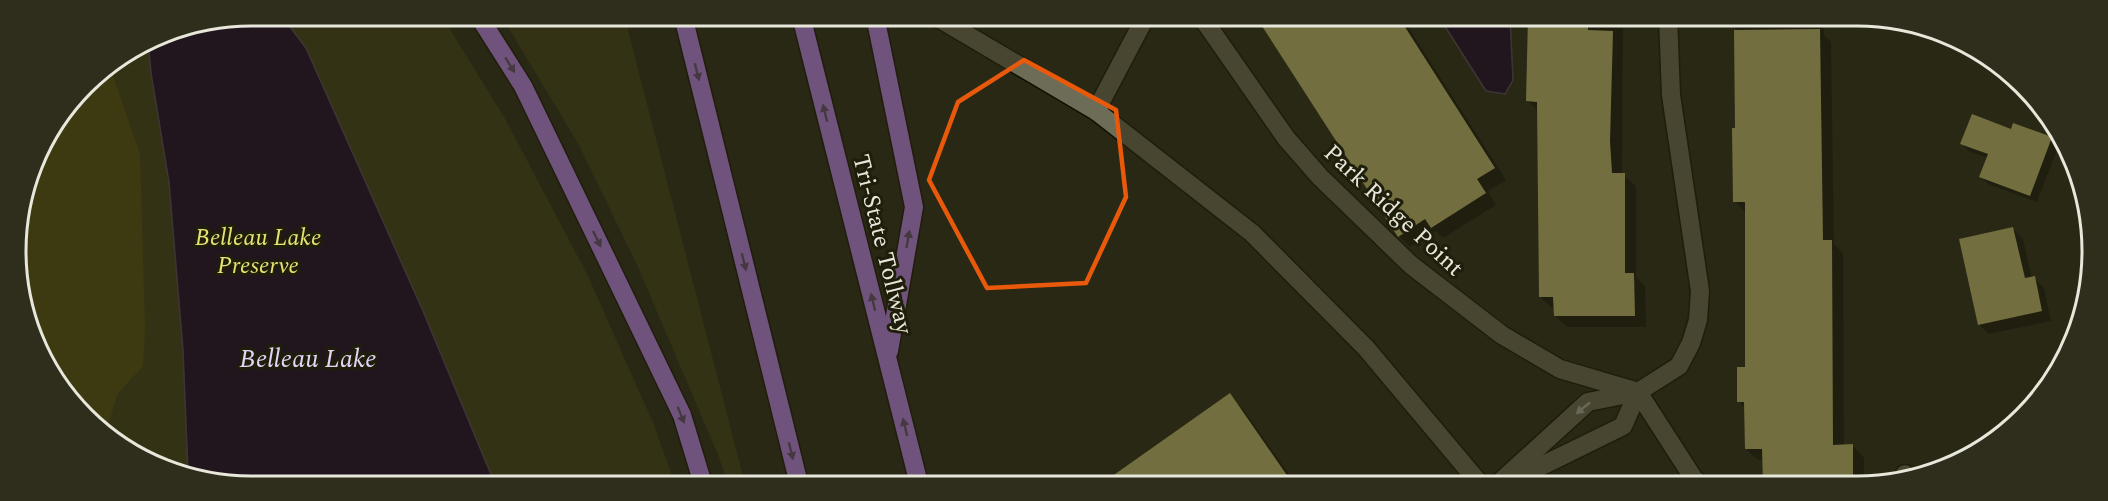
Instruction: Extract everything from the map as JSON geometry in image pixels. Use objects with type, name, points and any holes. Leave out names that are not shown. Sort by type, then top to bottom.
[{"type":"highway","points":[[485,26],[523,86],[682,415],[701,476]]},
{"type":"highway","points":[[685,26],[797,476]]},
{"type":"highway","name":"Tri-State Tollway","points":[[804,26],[917,476]]},
{"type":"highway","points":[[877,26],[914,207],[888,359]]},
{"type":"street","points":[[952,26],[1096,111],[1252,233],[1366,348],[1473,476]]},
{"type":"street","points":[[1096,111],[1141,26]]},
{"type":"street","name":"Park Ridge Point","points":[[1208,26],[1286,138],[1320,177],[1411,265],[1502,335],[1560,369],[1638,392]]},
{"type":"street","points":[[1507,476],[1588,402],[1638,392],[1679,366],[1691,343],[1698,320],[1700,291],[1671,95],[1668,26]]},
{"type":"street","points":[[1522,476],[1623,426],[1638,392]]},
{"type":"street","points":[[1638,392],[1692,476]]},
{"type":"highlighted area","points":[[1024,60],[1116,110],[1126,197],[1086,283],[987,288],[929,180],[958,102]]},
{"type":"green space","name":"Belleau Lake Preserve","points":[[236,26],[448,26],[504,117],[587,274],[654,425],[672,476],[250,476],[221,474],[178,464],[125,438],[102,420],[63,376],[49,350],[37,323],[27,280],[27,221],[37,178],[63,125],[91,91],[125,63],[178,37],[221,27]]},
{"type":"green space","points":[[508,26],[627,26],[743,476],[725,476],[638,267],[579,145]]},
{"type":"shaded area","points":[[112,74],[140,154],[145,328],[143,366],[118,393],[108,425],[91,410],[63,376],[37,323],[27,280],[26,265],[27,221],[33,192],[43,164],[63,125],[91,91]]},
{"type":"water","name":"Belleau Lake","points":[[289,26],[306,48],[423,311],[492,476],[250,476],[221,474],[188,467],[183,350],[169,182],[149,50],[178,37],[221,27]]},
{"type":"water","points":[[1445,26],[1510,26],[1513,80],[1505,94],[1486,91]]},
{"type":"building","points":[[1262,26],[1404,26],[1495,168],[1477,179],[1486,193],[1431,228],[1425,219],[1398,237]]},
{"type":"building","points":[[1528,26],[1588,26],[1588,30],[1613,31],[1610,141],[1612,173],[1625,173],[1625,273],[1634,273],[1635,316],[1554,316],[1553,297],[1539,297],[1537,102],[1526,101]]},
{"type":"building","points":[[1820,29],[1823,240],[1832,240],[1833,445],[1853,444],[1853,476],[1763,476],[1762,449],[1745,449],[1744,402],[1737,402],[1737,367],[1745,367],[1745,202],[1733,202],[1734,30]]},
{"type":"building","points":[[1972,114],[2011,129],[2013,123],[2052,138],[2030,196],[1979,177],[1988,154],[1960,144]]},
{"type":"building","points":[[2013,227],[2025,278],[2035,276],[2042,311],[1978,325],[1959,239]]},
{"type":"building","points":[[1230,393],[1287,476],[1112,476]]}]
